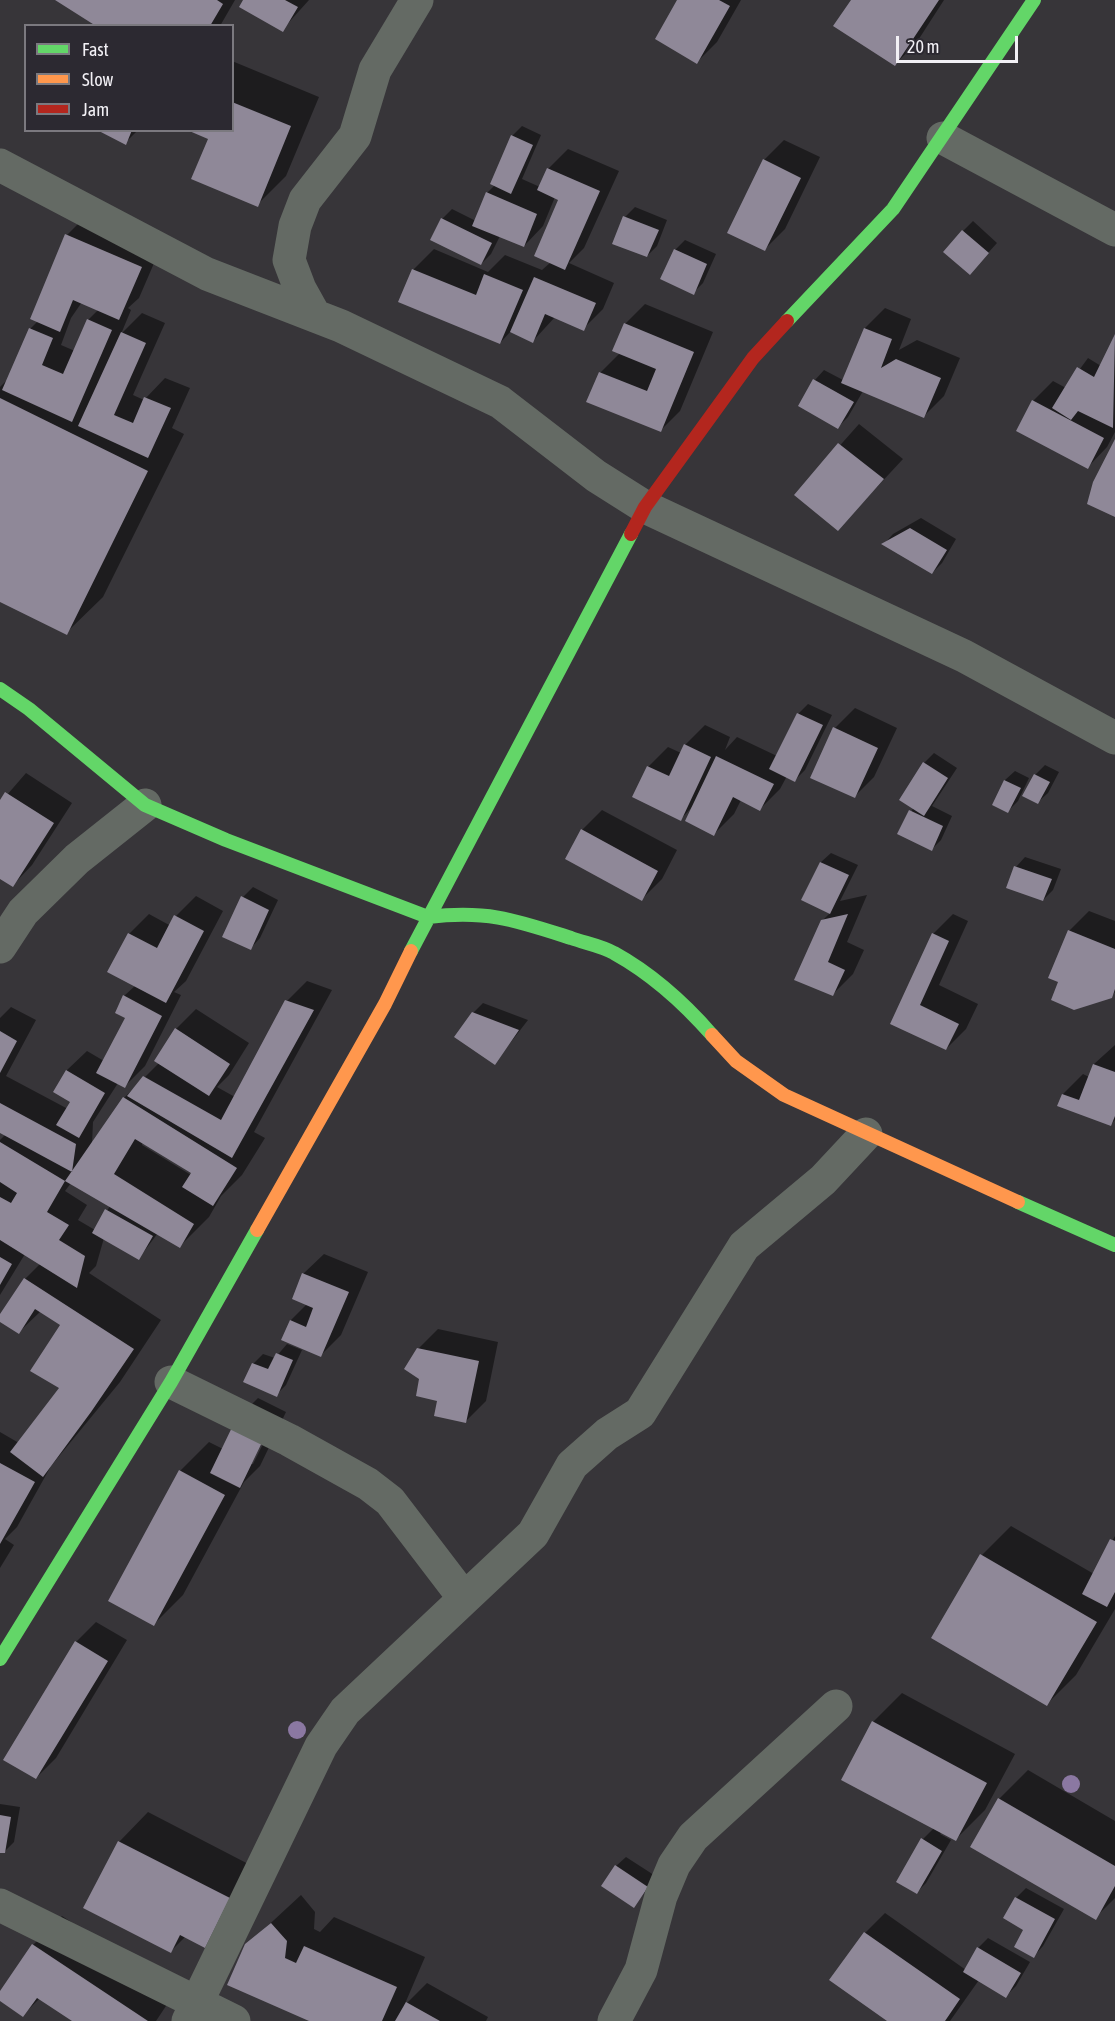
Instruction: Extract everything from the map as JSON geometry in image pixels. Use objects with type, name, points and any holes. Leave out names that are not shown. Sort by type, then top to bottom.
[{"type":"street","points":[[315,316],[289,260],[295,226],[305,200],[355,136],[375,70],[417,0]]},
{"type":"street","points":[[0,1659],[171,1382],[386,1004],[428,917],[645,507],[753,358],[893,209],[1034,0]]},
{"type":"street","points":[[943,138],[1115,230]]},
{"type":"street","points":[[0,165],[207,274],[315,316],[500,402],[597,476],[645,507],[964,656],[1115,738]]},
{"type":"street","points":[[0,689],[145,805],[226,840],[428,917],[463,913],[507,917],[613,952],[634,963],[688,1008],[736,1061],[784,1095],[1115,1245]]},
{"type":"street","points":[[0,948],[23,912],[77,859],[145,805]]},
{"type":"street","points":[[194,2012],[321,1746],[345,1711],[533,1534],[572,1465],[607,1434],[640,1413],[744,1246],[823,1180],[866,1134]]},
{"type":"street","points":[[171,1382],[289,1440],[368,1484],[390,1501],[464,1598]]},
{"type":"street","points":[[614,2021],[641,1970],[661,1896],[674,1865],[693,1837],[836,1706]]},
{"type":"street","points":[[0,1905],[194,2012],[234,2021]]},
{"type":"building","points":[[55,0],[217,0],[223,4],[211,24],[93,24]]},
{"type":"building","points":[[243,0],[285,0],[298,7],[283,32],[239,7]]},
{"type":"building","points":[[677,0],[719,0],[730,6],[697,64],[655,39]]},
{"type":"building","points":[[851,0],[939,0],[895,66],[833,26]]},
{"type":"building","points":[[234,103],[291,126],[258,207],[191,179],[208,139],[192,132],[234,132]]},
{"type":"building","points":[[101,132],[131,132],[126,145]]},
{"type":"building","points":[[511,135],[533,145],[511,194],[490,184]]},
{"type":"building","points":[[763,159],[801,178],[765,251],[727,233]]},
{"type":"building","points":[[547,168],[600,191],[565,270],[534,256],[558,200],[537,190]]},
{"type":"building","points":[[486,192],[537,214],[524,247],[472,226]]},
{"type":"building","points":[[623,216],[659,230],[647,257],[612,244]]},
{"type":"building","points":[[441,218],[492,243],[481,265],[430,240]]},
{"type":"building","points":[[962,230],[989,253],[970,275],[943,252]]},
{"type":"building","points":[[65,234],[142,267],[119,320],[73,300],[60,332],[30,319]]},
{"type":"building","points":[[674,249],[707,264],[694,295],[660,279]]},
{"type":"building","points":[[412,269],[476,295],[484,274],[523,290],[500,344],[398,302]]},
{"type":"building","points":[[534,277],[596,303],[584,331],[545,314],[533,343],[510,332]]},
{"type":"building","points":[[87,319],[112,330],[72,422],[2,390],[29,328],[53,338],[42,365],[63,374]]},
{"type":"building","points":[[624,323],[694,352],[661,432],[586,402],[599,372],[647,391],[656,369],[612,351]]},
{"type":"building","points":[[864,328],[892,339],[881,368],[896,359],[941,378],[924,418],[841,383]]},
{"type":"building","points":[[121,332],[146,343],[114,415],[133,423],[144,397],[171,408],[148,458],[78,426]]},
{"type":"building","points":[[1115,334],[1113,428],[1078,411],[1071,420],[1052,408],[1077,367],[1094,377]]},
{"type":"building","points":[[813,379],[854,402],[838,429],[798,406]]},
{"type":"building","points":[[0,398],[148,471],[67,635],[0,602]]},
{"type":"building","points":[[1032,400],[1104,438],[1088,469],[1016,431]]},
{"type":"building","points":[[1115,439],[1115,517],[1087,504],[1093,482]]},
{"type":"building","points":[[838,443],[884,479],[838,531],[794,495]]},
{"type":"building","points":[[910,528],[947,550],[932,574],[881,544]]},
{"type":"building","points":[[797,713],[823,725],[795,782],[769,769]]},
{"type":"building","points":[[833,727],[878,748],[855,798],[810,778]]},
{"type":"building","points":[[684,744],[711,757],[681,821],[632,797],[647,766],[669,776]]},
{"type":"building","points":[[716,756],[774,784],[760,811],[733,797],[714,836],[685,821]]},
{"type":"building","points":[[923,762],[948,778],[924,816],[899,800]]},
{"type":"building","points":[[1034,774],[1050,782],[1038,804],[1022,796]]},
{"type":"building","points":[[1004,780],[1021,788],[1008,813],[992,805]]},
{"type":"building","points":[[5,792],[54,823],[13,887],[0,879],[0,800]]},
{"type":"building","points":[[909,810],[943,826],[932,851],[897,834]]},
{"type":"building","points":[[581,829],[658,871],[642,901],[565,859]]},
{"type":"building","points":[[820,862],[849,875],[830,914],[801,900]]},
{"type":"building","points":[[1014,866],[1052,879],[1043,901],[1006,888]]},
{"type":"building","points":[[241,896],[269,910],[251,950],[222,937]]},
{"type":"building","points":[[848,914],[828,962],[845,970],[833,996],[794,980],[821,920]]},
{"type":"building","points":[[174,915],[204,931],[166,1003],[107,972],[128,933],[157,948]]},
{"type":"building","points":[[1068,930],[1115,949],[1115,989],[1112,998],[1074,1010],[1051,1000],[1058,982],[1048,978]]},
{"type":"building","points":[[932,933],[949,941],[920,1005],[959,1024],[946,1050],[890,1024]]},
{"type":"building","points":[[123,995],[162,1016],[125,1088],[96,1073],[125,1018],[115,1013]]},
{"type":"building","points":[[285,1000],[314,1010],[232,1158],[127,1096],[143,1076],[221,1120]]},
{"type":"building","points":[[472,1012],[519,1030],[495,1065],[454,1037]]},
{"type":"building","points":[[175,1028],[230,1064],[209,1096],[154,1061]]},
{"type":"building","points":[[0,1031],[17,1041],[0,1073]]},
{"type":"building","points":[[1093,1064],[1115,1072],[1115,1116],[1111,1126],[1057,1106],[1062,1094],[1079,1100]]},
{"type":"building","points":[[66,1070],[105,1093],[79,1138],[56,1125],[70,1102],[53,1092]]},
{"type":"building","points":[[123,1097],[237,1168],[213,1206],[182,1187],[191,1173],[135,1139],[114,1174],[194,1224],[180,1248],[65,1181]]},
{"type":"building","points":[[0,1103],[76,1144],[72,1172],[0,1133]]},
{"type":"building","points":[[0,1142],[65,1181],[47,1212],[69,1225],[59,1240],[85,1256],[77,1288],[0,1240],[0,1197],[11,1203],[17,1193],[0,1182]]},
{"type":"building","points":[[105,1209],[153,1236],[139,1260],[92,1233]]},
{"type":"building","points":[[0,1257],[12,1264],[0,1285]]},
{"type":"building","points":[[302,1273],[349,1292],[321,1357],[281,1340],[290,1320],[306,1327],[313,1308],[292,1299]]},
{"type":"building","points":[[24,1278],[134,1349],[43,1477],[10,1452],[59,1388],[30,1371],[60,1325],[35,1309],[19,1334],[0,1322],[0,1314]]},
{"type":"building","points":[[417,1348],[479,1361],[466,1423],[434,1416],[437,1401],[416,1396],[419,1379],[404,1369]]},
{"type":"building","points":[[276,1353],[293,1360],[277,1397],[243,1382],[252,1363],[268,1369]]},
{"type":"building","points":[[237,1417],[267,1432],[240,1488],[210,1473]]},
{"type":"building","points":[[0,1463],[35,1482],[0,1544]]},
{"type":"building","points":[[179,1470],[225,1495],[154,1626],[108,1601]]},
{"type":"building","points":[[1110,1539],[1115,1541],[1115,1592],[1107,1607],[1082,1594]]},
{"type":"building","points":[[980,1554],[1097,1622],[1047,1706],[931,1638]]},
{"type":"building","points":[[75,1641],[108,1661],[36,1779],[3,1760]]},
{"type":"building","points":[[872,1721],[987,1783],[956,1841],[841,1780]]},
{"type":"building","points":[[998,1798],[1115,1866],[1115,1886],[1096,1920],[970,1847]]},
{"type":"building","points":[[0,1815],[11,1817],[5,1853],[0,1853]]},
{"type":"building","points":[[921,1838],[942,1851],[917,1894],[896,1882]]},
{"type":"building","points":[[118,1841],[230,1898],[205,1948],[180,1935],[171,1953],[83,1908]]},
{"type":"building","points":[[615,1865],[648,1887],[634,1908],[601,1886]]},
{"type":"building","points":[[1015,1897],[1055,1919],[1034,1958],[1014,1947],[1023,1930],[1003,1918]]},
{"type":"building","points":[[271,1923],[287,1941],[285,1958],[296,1963],[304,1946],[397,1987],[382,2021],[309,2021],[227,1985],[245,1944]]},
{"type":"building","points":[[864,1932],[960,1999],[945,2021],[887,2021],[829,1980]]},
{"type":"building","points":[[32,1944],[148,2021],[72,2021],[37,1998],[23,2017],[0,2001],[0,1991]]},
{"type":"building","points":[[977,1947],[1021,1973],[1006,1998],[963,1972]]},
{"type":"building","points":[[406,2002],[440,2021],[395,2021]]},
{"type":"traffic: fast","points":[[787,321],[893,209],[1034,0]]},
{"type":"traffic: fast","points":[[411,951],[631,534]]},
{"type":"traffic: fast","points":[[0,689],[29,709],[145,805],[226,840],[428,917],[468,915],[501,918],[604,948],[628,961],[654,980],[679,1001],[712,1035]]},
{"type":"traffic: fast","points":[[1018,1202],[1115,1245]]},
{"type":"traffic: fast","points":[[0,1659],[171,1382],[257,1230]]},
{"type":"traffic: slow","points":[[257,1230],[385,1004],[411,951]]},
{"type":"traffic: slow","points":[[712,1035],[736,1061],[784,1095],[1018,1202]]},
{"type":"traffic: jam","points":[[631,534],[645,507],[753,358],[787,321]]}]
